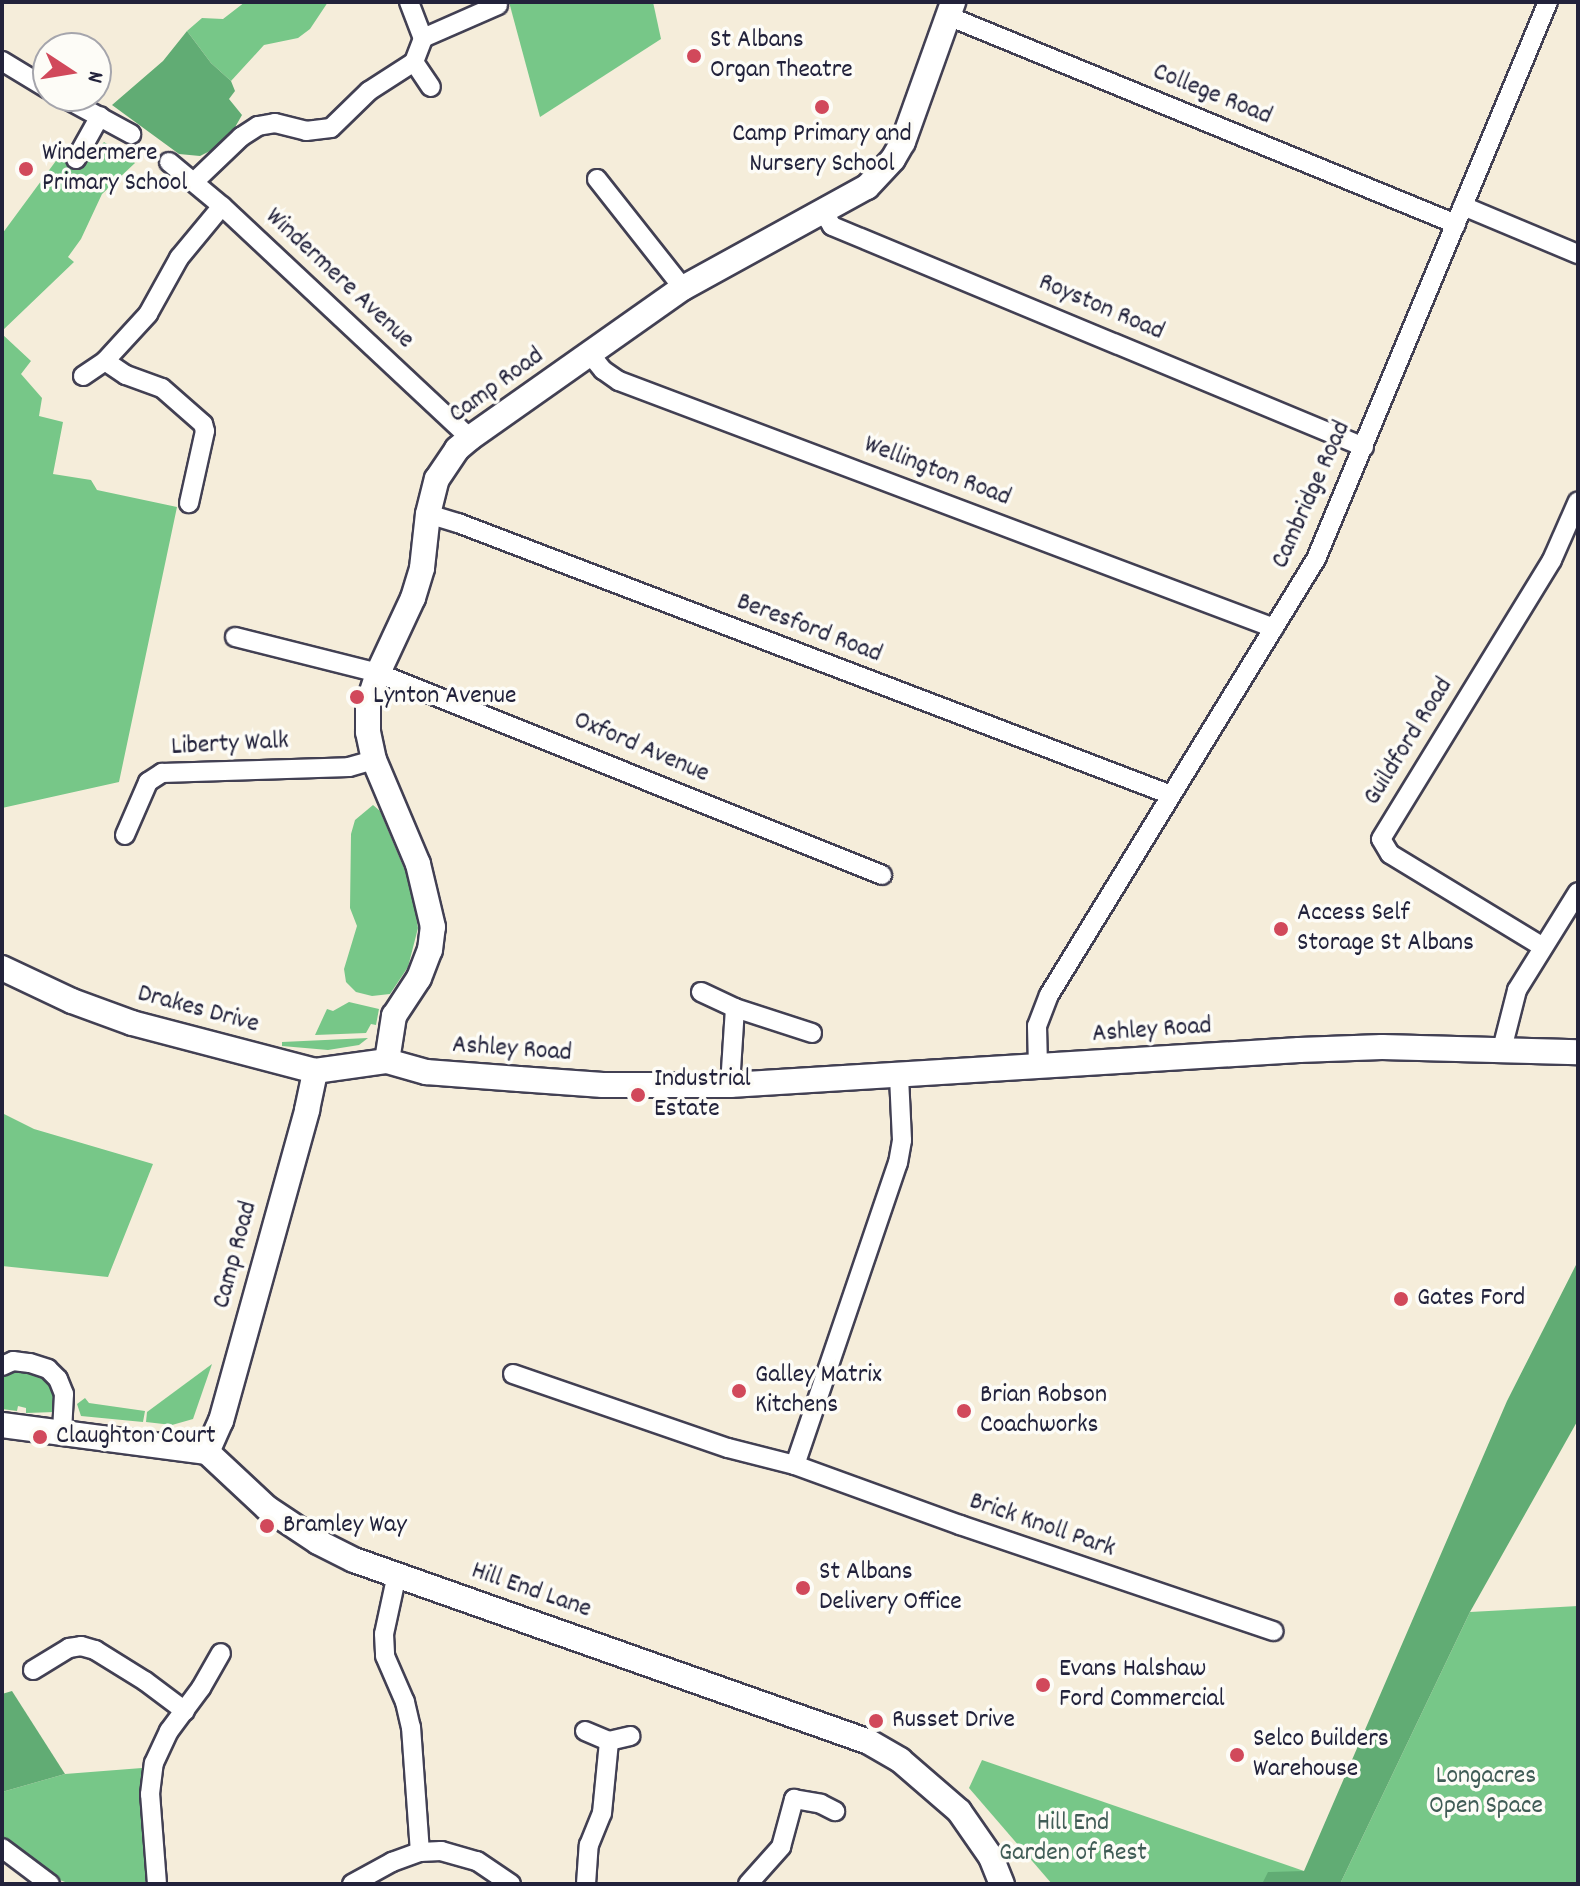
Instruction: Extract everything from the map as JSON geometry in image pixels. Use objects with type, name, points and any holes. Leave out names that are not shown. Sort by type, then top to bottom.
[{"type":"street","points":[[195,181],[252,129],[275,123],[306,131],[331,128],[369,91],[414,62],[423,38],[409,2]]},
{"type":"street","name":"Cambridge Road","points":[[1038,1067],[1035,1045],[1041,1010],[1316,559],[1548,2]]},
{"type":"street","points":[[423,38],[498,5]]},
{"type":"street","name":"Camp Road","points":[[387,1061],[394,1016],[419,978],[430,950],[433,927],[418,864],[374,760],[368,732],[368,704],[378,673],[413,598],[422,568],[428,514],[437,479],[457,449],[470,438],[683,288],[867,187],[893,159],[907,134],[951,9]]},
{"type":"street","name":"College Road","points":[[951,9],[1456,224]]},
{"type":"street","points":[[2,61],[32,79]]},
{"type":"street","points":[[414,62],[431,87]]},
{"type":"street","points":[[92,112],[131,134]]},
{"type":"street","points":[[76,159],[100,116]]},
{"type":"street","name":"Windermere Avenue","points":[[169,162],[195,181],[470,438]]},
{"type":"street","points":[[597,179],[683,288]]},
{"type":"street","points":[[83,376],[105,361],[148,314],[179,258],[222,206]]},
{"type":"street","points":[[1463,206],[1578,254]]},
{"type":"street","name":"Royston Road","points":[[824,213],[832,226],[1364,447]]},
{"type":"street","name":"Wellington Road","points":[[590,354],[603,370],[619,381],[1274,628]]},
{"type":"street","points":[[105,361],[126,375],[162,388],[203,424],[205,431],[189,503]]},
{"type":"street","name":"Guildford Road","points":[[1543,947],[1390,854],[1381,839],[1552,560],[1578,501]]},
{"type":"street","name":"Beresford Road","points":[[428,514],[488,534],[1171,795]]},
{"type":"street","points":[[235,637],[378,673]]},
{"type":"street","name":"Oxford Avenue","points":[[378,673],[564,744],[882,875]]},
{"type":"street","name":"Liberty Walk","points":[[125,835],[148,782],[162,773],[349,767],[374,760]]},
{"type":"street","points":[[1502,1049],[1517,990],[1578,892]]},
{"type":"street","name":"Drakes Drive","points":[[2,968],[72,1001],[132,1023],[315,1071],[387,1061]]},
{"type":"street","points":[[701,992],[735,1008],[812,1033]]},
{"type":"street","points":[[730,1085],[735,1008]]},
{"type":"street","name":"Ashley Road","points":[[387,1061],[426,1072],[549,1081],[730,1085],[1299,1050],[1502,1049],[1578,1052]]},
{"type":"street","name":"Camp Road","points":[[207,1452],[221,1421],[315,1071]]},
{"type":"street","points":[[795,1465],[898,1163],[902,1140],[899,1076]]},
{"type":"street","points":[[2,1366],[13,1361],[30,1363],[48,1369],[58,1379],[64,1394],[62,1433]]},
{"type":"street","name":"Brick Knoll Park","points":[[513,1374],[728,1448],[795,1465],[960,1525],[1274,1631]]},
{"type":"street","points":[[2,1425],[207,1452]]},
{"type":"street","name":"Hill End Lane","points":[[207,1452],[267,1508],[318,1542],[354,1560],[869,1742],[900,1760],[959,1811],[991,1857],[1002,1884]]},
{"type":"street","points":[[397,1574],[384,1634],[385,1656],[405,1702],[411,1727],[420,1852]]},
{"type":"street","points":[[33,1670],[69,1648],[81,1646],[95,1650],[145,1681],[185,1711]]},
{"type":"street","points":[[157,1884],[150,1794],[154,1763],[169,1731],[221,1653]]},
{"type":"street","points":[[585,1731],[609,1741],[630,1736]]},
{"type":"street","points":[[586,1884],[589,1845],[602,1813],[609,1741]]},
{"type":"street","points":[[748,1884],[781,1847],[788,1793],[835,1811]]},
{"type":"street","points":[[2,1848],[50,1884]]},
{"type":"street","points":[[352,1884],[392,1862],[420,1852],[460,1855],[477,1861],[511,1884]]},
{"type":"green space","points":[[245,2],[328,2],[310,29],[298,38],[264,45],[231,81],[211,63],[187,31],[202,18],[223,19]]},
{"type":"green space","points":[[509,2],[653,2],[661,39],[540,117]]},
{"type":"green space","points":[[187,31],[211,63],[231,81],[235,91],[229,99],[242,115],[226,143],[200,156],[179,154],[112,105],[163,61]]},
{"type":"green space","points":[[104,142],[135,163],[102,194],[81,239],[68,257],[74,262],[2,331],[2,234],[61,154],[82,167]]},
{"type":"green space","points":[[2,334],[31,361],[21,374],[42,398],[39,416],[63,422],[53,474],[91,480],[97,490],[177,507],[119,782],[2,808]]},
{"type":"green space","points":[[373,805],[380,811],[411,885],[418,928],[408,967],[390,994],[372,996],[356,992],[346,982],[344,969],[357,926],[350,908],[351,834],[355,820]]},
{"type":"green space","points":[[349,1002],[379,1009],[376,1025],[371,1024],[366,1033],[315,1035],[327,1009],[333,1011]]},
{"type":"green space","points":[[368,1038],[359,1045],[328,1050],[282,1046],[282,1042]]},
{"type":"green space","points":[[2,1113],[34,1129],[153,1164],[108,1277],[2,1266]]},
{"type":"green space","points":[[1578,1261],[1578,1420],[1470,1612],[1340,1884],[1262,1884],[1268,1872],[1304,1871],[1507,1401]]},
{"type":"green space","points":[[212,1364],[193,1419],[172,1425],[146,1422],[147,1412]]},
{"type":"green space","points":[[12,1369],[27,1370],[47,1379],[58,1397],[55,1412],[26,1413],[26,1408],[18,1406],[17,1411],[2,1409],[2,1374]]},
{"type":"green space","points":[[85,1398],[89,1403],[145,1411],[143,1422],[81,1416],[77,1404]]},
{"type":"green space","name":"Longacres Open Space","points":[[1578,1606],[1578,1884],[1340,1884],[1470,1612]]},
{"type":"green space","points":[[12,1691],[65,1774],[2,1792],[2,1694]]},
{"type":"green space","name":"Hill End Garden of Rest","points":[[982,1760],[1304,1871],[1318,1884],[1052,1884],[969,1788]]},
{"type":"green space","points":[[142,1768],[148,1877],[144,1884],[70,1884],[55,1878],[2,1839],[2,1792],[65,1774]]},
{"type":"place","name":"St Albans Organ Theatre","points":[[694,56]]},
{"type":"place","name":"Camp Primary and Nursery School","points":[[822,107]]},
{"type":"place","name":"Windermere Primary School","points":[[26,169]]},
{"type":"place","name":"Lynton Avenue","points":[[357,697]]},
{"type":"place","name":"Access Self Storage St Albans","points":[[1281,929]]},
{"type":"place","name":"Industrial Estate","points":[[638,1095]]},
{"type":"place","name":"Gates Ford","points":[[1401,1299]]},
{"type":"place","name":"Galley Matrix Kitchens","points":[[739,1391]]},
{"type":"place","name":"Brian Robson Coachworks","points":[[964,1411]]},
{"type":"place","name":"Claughton Court","points":[[40,1437]]},
{"type":"place","name":"Bramley Way","points":[[267,1526]]},
{"type":"place","name":"St Albans Delivery Office","points":[[803,1588]]},
{"type":"place","name":"Evans Halshaw Ford Commercial","points":[[1043,1685]]},
{"type":"place","name":"Russet Drive","points":[[876,1721]]},
{"type":"place","name":"Selco Builders Warehouse","points":[[1237,1755]]}]
